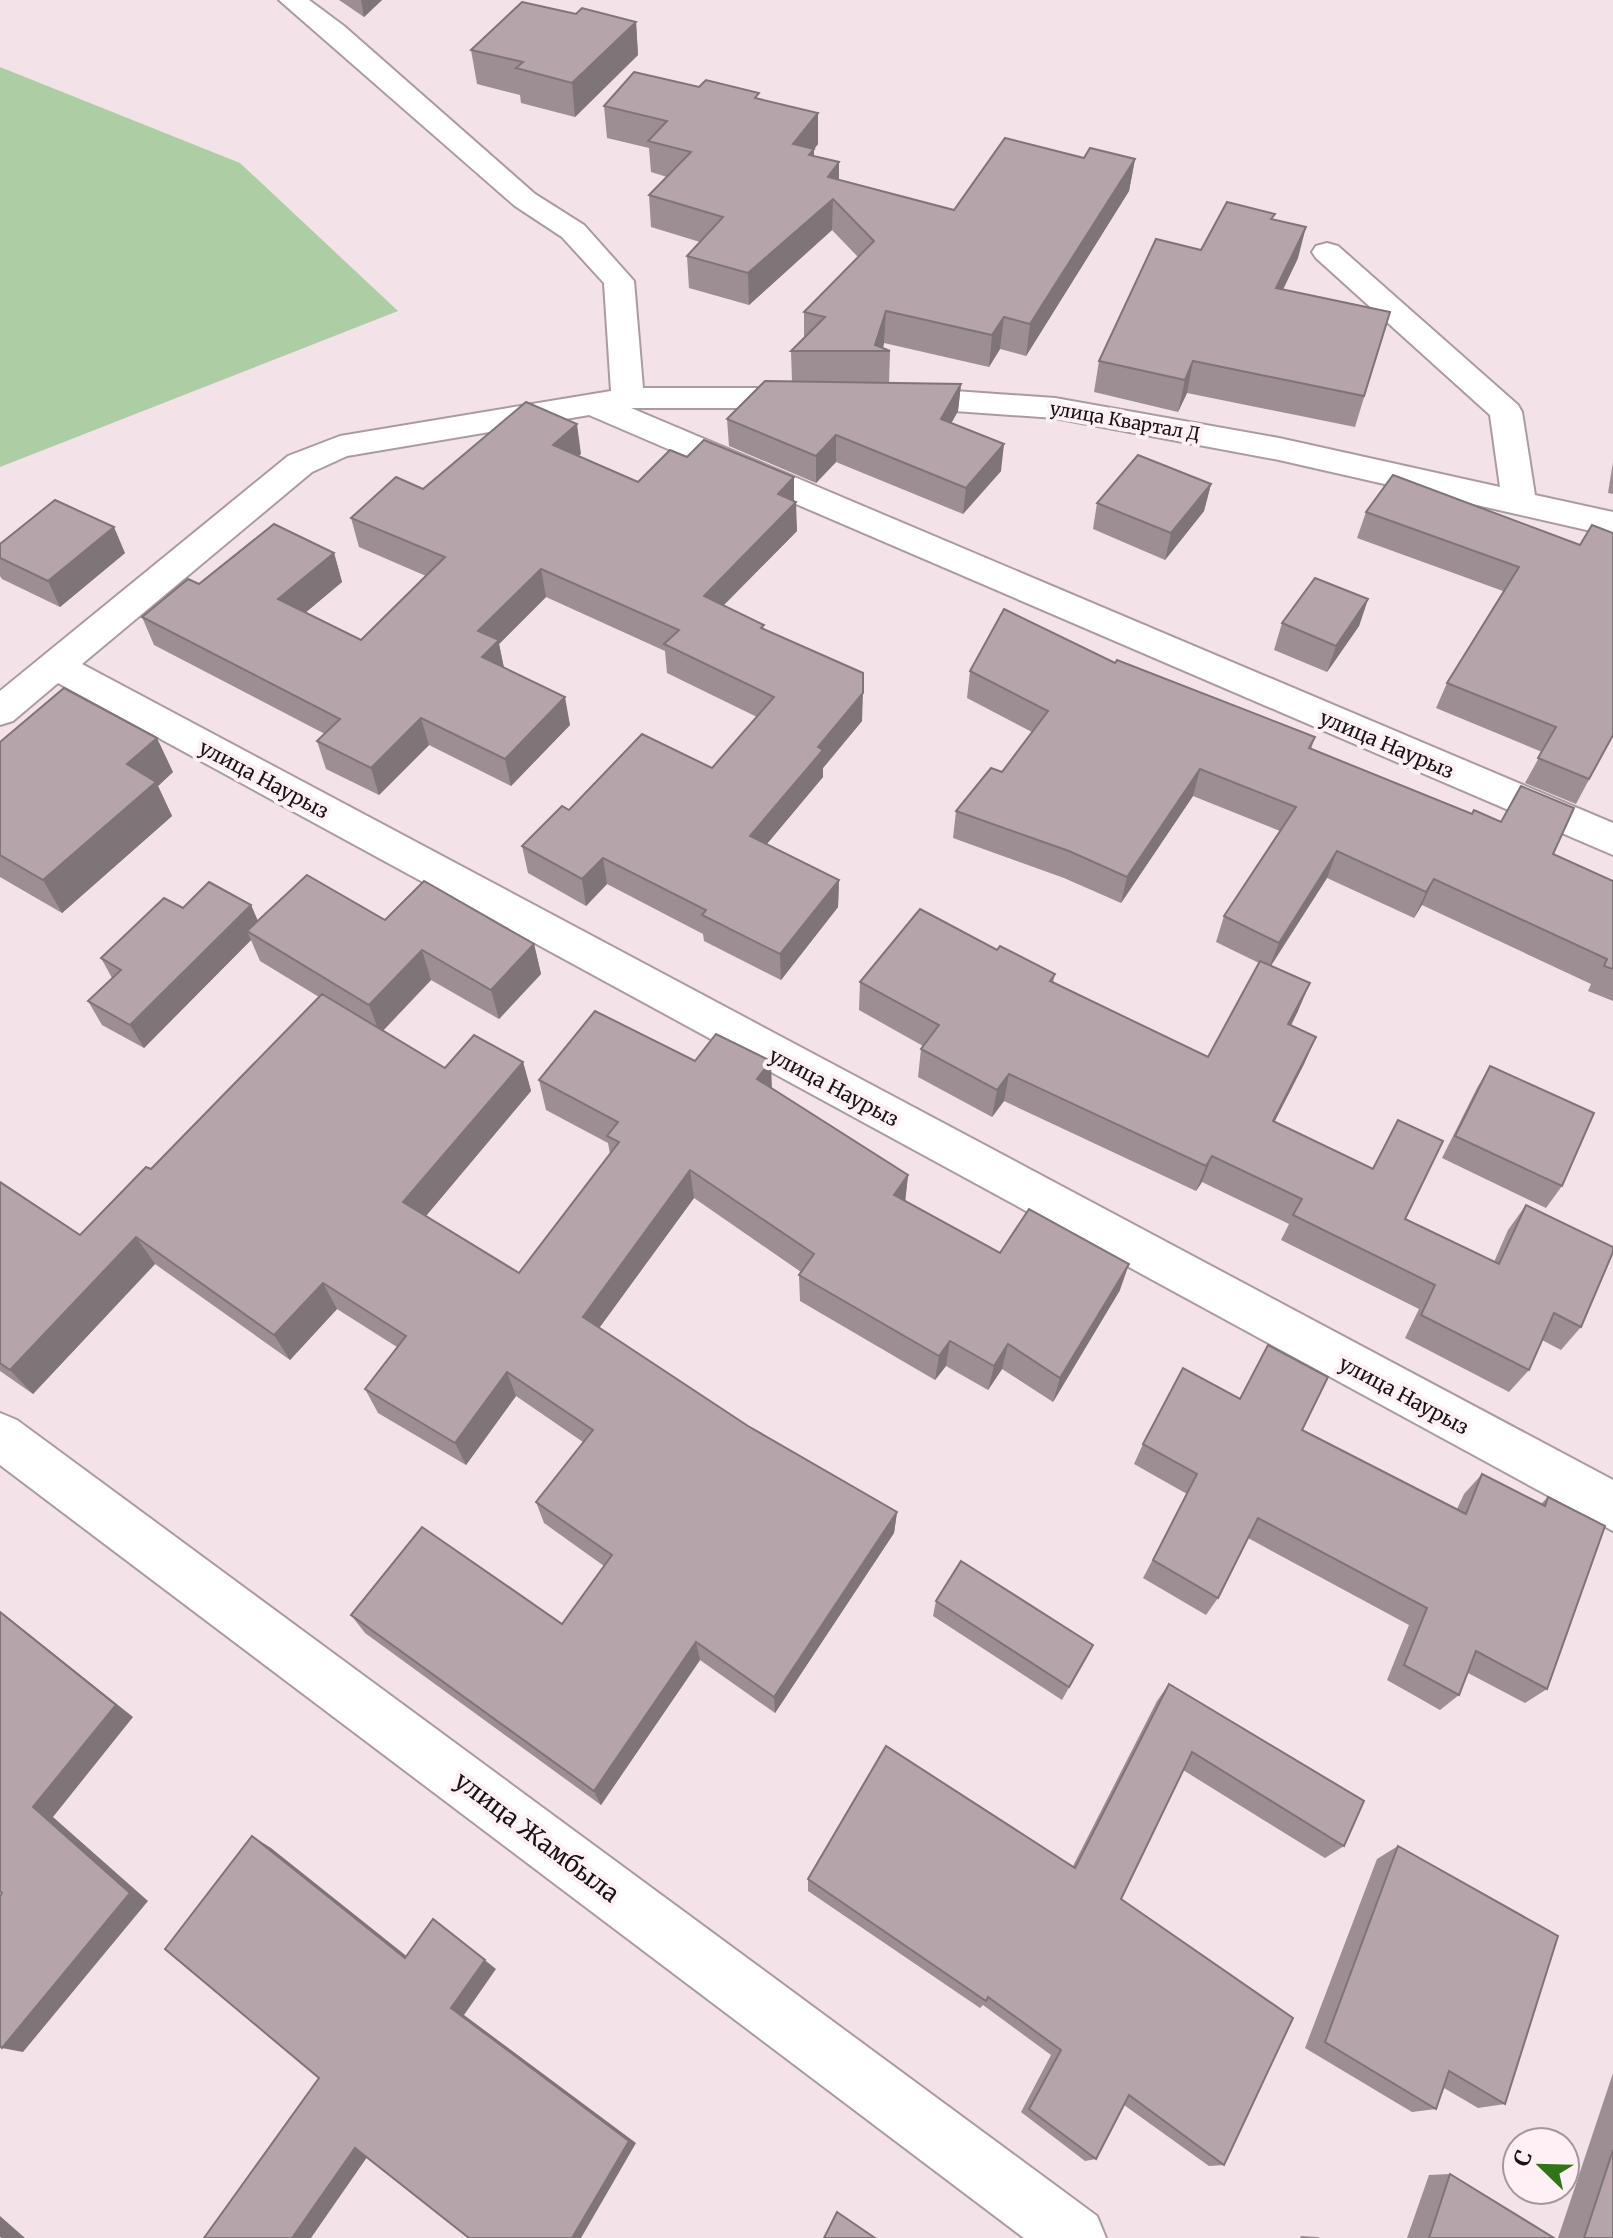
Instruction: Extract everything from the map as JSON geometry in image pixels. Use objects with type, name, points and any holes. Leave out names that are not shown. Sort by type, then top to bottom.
[{"type":"street","points":[[292,0],[335,32],[525,200],[573,231],[619,281],[628,398]]},
{"type":"street","points":[[1327,252],[1506,412],[1519,503]]},
{"type":"street","name":"улица Квартал Д","points":[[0,711],[300,464],[340,447],[588,402],[628,398],[850,398],[1055,408],[1279,449],[1613,524]]},
{"type":"street","name":"улица Наурыз","points":[[588,402],[1613,840]]},
{"type":"street","name":"улица Наурыз","points":[[56,666],[1613,1507]]},
{"type":"street","name":"улица Жамбыла","points":[[0,1436],[1075,2238]]},
{"type":"green space","points":[[0,67],[240,163],[398,311],[0,467]]},
{"type":"building","points":[[522,2],[576,14],[582,8],[636,22],[572,83],[516,68],[523,62],[471,50]]},
{"type":"building","points":[[634,72],[699,87],[706,80],[759,93],[755,98],[818,113],[793,144],[814,149],[809,155],[839,162],[828,177],[954,210],[1005,138],[1084,158],[1090,148],[1135,159],[1030,324],[1004,317],[992,335],[886,311],[875,345],[890,351],[791,351],[825,317],[804,312],[874,241],[833,199],[748,273],[687,256],[723,217],[649,195],[691,152],[648,141],[667,121],[604,106]]},
{"type":"building","points":[[1227,202],[1275,214],[1271,219],[1306,227],[1276,288],[1390,312],[1364,396],[1193,361],[1185,380],[1099,361],[1156,239],[1201,250]]},
{"type":"building","points":[[765,381],[961,384],[941,419],[1004,444],[966,488],[836,435],[816,456],[727,419]]},
{"type":"building","points":[[526,402],[577,424],[553,445],[638,482],[670,450],[687,457],[704,440],[794,477],[778,494],[796,502],[704,596],[764,625],[761,628],[863,673],[863,693],[818,747],[823,750],[750,836],[839,880],[780,954],[702,915],[706,910],[603,858],[582,879],[522,846],[562,806],[569,810],[642,734],[712,768],[774,697],[664,644],[679,630],[541,569],[478,631],[499,640],[482,657],[565,697],[505,759],[421,718],[371,768],[317,741],[340,719],[142,617],[188,579],[199,584],[274,524],[334,553],[278,599],[361,640],[445,557],[351,518],[396,477],[423,489]]},
{"type":"building","points":[[1138,455],[1211,484],[1171,533],[1097,503]]},
{"type":"building","points":[[1393,475],[1580,545],[1592,525],[1613,533],[1613,735],[1589,779],[1538,758],[1556,727],[1447,683],[1519,567],[1366,512]]},
{"type":"building","points":[[55,500],[114,527],[48,581],[0,558],[0,544]]},
{"type":"building","points":[[1315,578],[1368,599],[1336,646],[1282,623]]},
{"type":"building","points":[[1004,609],[1115,663],[1117,660],[1315,737],[1309,748],[1472,814],[1474,810],[1501,822],[1521,786],[1574,808],[1553,854],[1613,881],[1613,969],[1604,966],[1607,959],[1434,879],[1426,892],[1337,851],[1279,943],[1224,916],[1296,807],[1200,769],[1127,877],[1069,851],[956,811],[991,768],[1002,772],[1048,711],[970,671]]},
{"type":"building","points":[[64,688],[157,738],[127,764],[156,782],[43,880],[0,855],[0,742]]},
{"type":"building","points":[[307,875],[385,920],[424,881],[534,944],[491,990],[422,950],[369,1005],[247,931]]},
{"type":"building","points":[[209,882],[251,905],[130,1025],[88,1001],[121,970],[101,958],[164,898],[183,908]]},
{"type":"building","points":[[920,909],[997,950],[1000,946],[1055,974],[1050,981],[1208,1057],[1260,961],[1310,983],[1288,1024],[1316,1037],[1273,1121],[1373,1169],[1398,1120],[1443,1141],[1405,1219],[1499,1264],[1526,1205],[1613,1247],[1581,1327],[1554,1313],[1529,1370],[1421,1315],[1435,1285],[1293,1215],[1302,1199],[1212,1156],[1206,1166],[1009,1074],[997,1090],[921,1049],[939,1025],[860,982]]},
{"type":"building","points":[[322,994],[445,1068],[474,1035],[523,1062],[403,1202],[519,1273],[619,1142],[607,1136],[618,1122],[539,1080],[595,1011],[695,1061],[716,1034],[771,1061],[757,1079],[908,1175],[894,1195],[1000,1253],[1029,1209],[1129,1264],[1060,1378],[1008,1344],[994,1366],[950,1341],[939,1356],[799,1275],[814,1254],[690,1170],[583,1317],[748,1426],[897,1512],[774,1697],[696,1642],[594,1791],[351,1615],[422,1527],[562,1624],[612,1555],[536,1502],[593,1430],[507,1372],[455,1443],[365,1389],[406,1336],[323,1283],[274,1335],[136,1237],[10,1370],[0,1363],[0,1182],[80,1235],[146,1167],[151,1169]]},
{"type":"building","points":[[1490,1066],[1594,1113],[1562,1186],[1455,1136]]},
{"type":"building","points":[[1268,1345],[1328,1377],[1302,1430],[1466,1514],[1482,1474],[1545,1506],[1548,1497],[1605,1526],[1547,1689],[1476,1651],[1459,1695],[1404,1665],[1427,1608],[1258,1518],[1218,1598],[1153,1560],[1197,1474],[1143,1444],[1183,1368],[1240,1399]]},
{"type":"building","points":[[961,1561],[1093,1645],[1069,1687],[936,1601]]},
{"type":"building","points":[[0,1612],[116,1705],[33,1807],[130,1893],[2,2048],[0,2046]]},
{"type":"building","points":[[1169,1684],[1364,1801],[1344,1846],[1192,1752],[1121,1899],[1293,2018],[1224,2165],[1129,2095],[1096,2159],[1029,2109],[1061,2050],[988,1997],[986,2001],[808,1879],[886,1746],[1075,1868]]},
{"type":"building","points":[[252,1836],[405,1958],[433,1919],[485,1960],[451,2008],[629,2141],[572,2238],[469,2238],[355,2148],[292,2238],[204,2238],[319,2078],[165,1949]]},
{"type":"building","points":[[1398,1846],[1558,1936],[1505,2104],[1449,2071],[1436,2109],[1325,2042]]},
{"type":"building","points":[[1613,2150],[1613,2238],[1584,2238]]},
{"type":"building","points":[[1450,2174],[1554,2238],[1429,2238]]},
{"type":"building","points":[[837,2212],[875,2238],[824,2238]]}]
